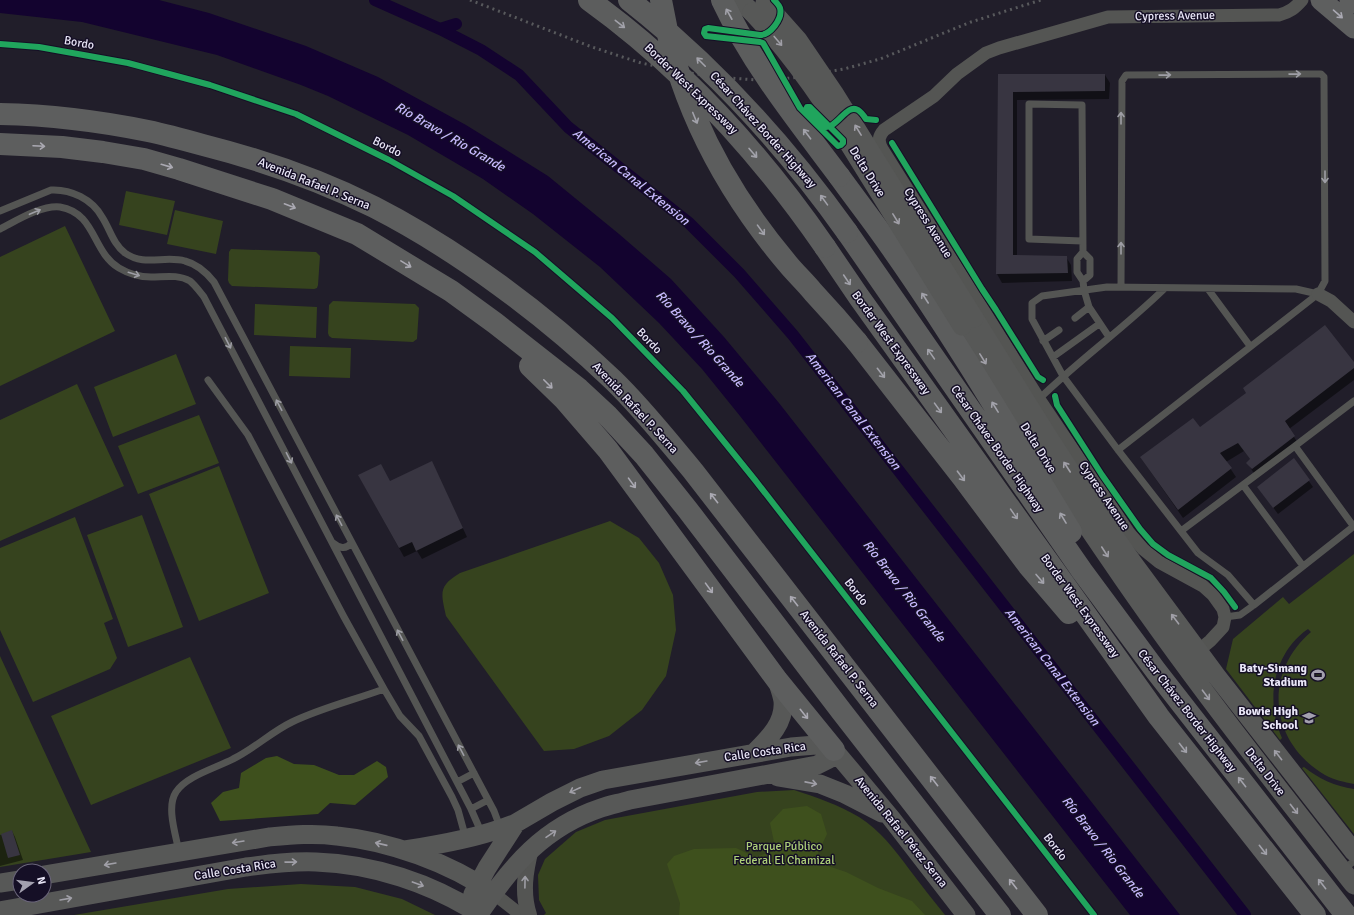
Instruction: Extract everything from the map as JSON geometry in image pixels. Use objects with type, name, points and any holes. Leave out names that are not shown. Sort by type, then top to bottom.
[{"type":"highway","name":"Border West Expressway","points":[[589,0],[641,40],[694,89],[759,159],[798,208],[859,297],[1159,717]]},
{"type":"highway","name":"César Chávez Border Highway","points":[[629,0],[661,25],[695,56],[744,106],[821,195],[1082,571],[1156,671],[1346,915]]},
{"type":"highway","points":[[661,0],[671,47],[684,89],[698,123],[735,193],[778,251],[857,342],[1028,566],[1159,717],[1315,915]]},
{"type":"highway","points":[[722,0],[752,55],[791,112],[840,176],[893,250],[961,353],[1156,671]]},
{"type":"highway","name":"Avenida Rafael P. Serna","points":[[0,114],[66,118],[114,124],[151,132],[266,163],[323,184],[374,207],[423,235],[470,265],[520,301],[575,345],[603,371],[656,427],[693,471],[1037,915]]},
{"type":"highway","name":"Avenida Rafael P. Serna","points":[[0,144],[62,147],[144,159],[272,199],[357,234],[451,291],[495,323],[579,389],[607,415],[644,454],[1000,915]]},
{"type":"highway","points":[[495,323],[523,359],[564,399],[608,450],[777,680],[834,750]]},
{"type":"main road","points":[[1322,0],[1354,28]]},
{"type":"main road","points":[[1350,0],[1354,3]]},
{"type":"main road","name":"Delta Drive","points":[[754,4],[798,40],[817,66],[968,322],[1068,497],[1110,561],[1183,664],[1348,866],[1354,885]]},
{"type":"main road","name":"Delta Drive","points":[[968,322],[1045,432],[1092,505],[1133,563],[1198,650],[1354,852]]},
{"type":"main road","points":[[755,752],[772,735],[779,723],[783,702],[777,680]]},
{"type":"main road","name":"Calle Costa Rica","points":[[0,911],[246,867],[281,862],[315,862],[352,865],[389,873],[429,888],[475,912],[486,888],[487,868],[509,826],[580,788],[603,780],[755,752],[816,745],[834,750],[829,759],[817,765],[630,800],[600,808],[551,833],[486,888]]},
{"type":"main road","name":"Avenida Rafael Pérez Serna","points":[[834,750],[891,818],[966,915]]},
{"type":"main road","points":[[758,775],[820,784],[845,794],[891,818]]},
{"type":"main road","points":[[404,850],[439,845],[474,837],[509,826]]},
{"type":"main road","points":[[52,874],[269,837],[304,834],[337,836],[363,840],[404,850],[458,872],[486,888]]},
{"type":"main road","points":[[0,883],[12,881]]},
{"type":"street","name":"Cypress Avenue","points":[[1225,617],[1223,609],[1213,595],[1203,586],[1159,562],[1143,549],[1129,533],[1039,398],[878,142],[879,135],[884,130],[934,96],[957,74],[986,52],[1108,17],[1279,15],[1288,13],[1296,8],[1302,0]]},
{"type":"street","points":[[1318,294],[1331,301],[1354,322]]},
{"type":"street","points":[[1183,664],[1210,641],[1223,626],[1225,617]]},
{"type":"street","points":[[529,915],[524,894],[525,873],[531,849]]},
{"type":"street","points":[[486,888],[521,915]]},
{"type":"lane","points":[[1118,450],[1318,294],[1325,281],[1324,77],[1321,74],[1126,75],[1122,81],[1121,287]]},
{"type":"lane","points":[[1082,241],[1029,239],[1029,104],[1082,105],[1082,241],[1083,252],[1090,259],[1090,275],[1084,281]]},
{"type":"lane","points":[[0,212],[51,190],[58,189],[69,192],[81,197],[96,207],[116,245],[132,257],[142,260],[184,261],[205,271],[214,282],[494,811],[509,826]]},
{"type":"lane","points":[[0,229],[45,208],[59,207],[71,210],[87,223],[102,252],[118,268],[139,276],[180,277],[190,281],[204,297],[471,809],[474,837]]},
{"type":"lane","points":[[1083,252],[1077,258],[1077,272],[1084,281],[1084,290],[1089,307],[1109,337]]},
{"type":"lane","points":[[1254,604],[1228,576],[1198,553],[1063,376],[1032,319],[1032,303],[1042,296],[1084,290],[1121,287],[1151,287],[1164,289],[1296,289],[1318,294]]},
{"type":"lane","points":[[1039,398],[1140,312],[1164,289]]},
{"type":"lane","points":[[1208,289],[1250,346]]},
{"type":"lane","points":[[1075,318],[1089,307]]},
{"type":"lane","points":[[1053,357],[1099,324]]},
{"type":"lane","points":[[1044,341],[1059,330]]},
{"type":"lane","points":[[208,380],[248,435],[344,617],[384,689],[400,716],[418,736],[474,837]]},
{"type":"lane","points":[[1181,531],[1354,401]]},
{"type":"lane","points":[[1225,617],[1240,615],[1354,526],[1294,446]]},
{"type":"lane","points":[[1243,485],[1303,566]]},
{"type":"lane","points":[[333,543],[344,548],[351,543]]},
{"type":"lane","points":[[179,852],[172,816],[172,802],[175,793],[182,785],[190,779],[238,757],[291,722],[384,689]]},
{"type":"lane","points":[[457,782],[474,773]]},
{"type":"lane","points":[[471,809],[488,800]]},
{"type":"green space","points":[[126,191],[175,201],[167,235],[119,225]]},
{"type":"green space","points":[[175,210],[223,221],[216,254],[167,244]]},
{"type":"green space","points":[[65,226],[115,331],[0,386],[0,257]]},
{"type":"green space","points":[[231,249],[316,252],[320,256],[317,288],[232,286],[228,280],[229,252]]},
{"type":"green space","points":[[333,301],[415,304],[419,308],[417,339],[413,342],[332,338],[328,333],[329,305]]},
{"type":"green space","points":[[255,304],[317,307],[316,338],[254,335]]},
{"type":"green space","points":[[290,346],[351,348],[350,378],[289,376]]},
{"type":"green space","points":[[176,354],[196,404],[113,437],[94,387]]},
{"type":"green space","points":[[77,384],[124,486],[0,541],[0,420]]},
{"type":"green space","points":[[199,415],[219,463],[138,494],[118,446]]},
{"type":"green space","points":[[219,466],[269,593],[199,621],[149,494]]},
{"type":"green space","points":[[142,515],[183,627],[128,647],[87,535]]},
{"type":"green space","points":[[75,517],[113,619],[104,623],[117,658],[110,669],[33,702],[0,630],[0,548]]},
{"type":"green space","points":[[610,521],[639,538],[659,563],[673,595],[676,630],[666,676],[642,710],[609,736],[574,749],[544,751],[446,616],[442,596],[443,591],[448,582],[460,573]]},
{"type":"green space","name":"Baty-Simang Stadium","points":[[1354,554],[1354,784],[1328,777],[1307,761],[1293,745],[1283,727],[1279,707],[1279,687],[1285,668],[1295,649],[1311,632],[1308,629],[1296,639],[1287,651],[1280,664],[1276,679],[1274,709],[1282,738],[1280,740],[1226,669],[1233,639],[1283,597],[1289,604]]},
{"type":"green space","points":[[0,656],[91,852],[24,863],[12,863],[12,865],[0,867]]},
{"type":"green space","points":[[190,657],[231,748],[91,805],[51,716]]},
{"type":"green space","points":[[277,756],[294,764],[314,765],[339,775],[354,775],[377,761],[386,767],[388,777],[355,805],[330,803],[318,814],[220,821],[211,803],[223,792],[239,788],[241,773],[266,758]]},
{"type":"green space","points":[[1304,767],[1315,775],[1328,781],[1340,786],[1354,789],[1354,834],[1302,768]]},
{"type":"green space","name":"Parque Público Federal El Chamizal","points":[[794,790],[819,798],[844,809],[867,822],[893,848],[945,915],[544,915],[546,913],[539,900],[538,875],[545,859],[576,832],[605,820],[757,792]]},
{"type":"green space","points":[[807,806],[821,814],[827,834],[818,853],[822,864],[846,872],[878,888],[912,901],[925,915],[679,915],[680,903],[667,864],[674,856],[694,849],[736,848],[755,857],[771,852],[774,842],[770,823],[783,809]]},
{"type":"green space","points":[[301,884],[355,887],[402,899],[435,915],[74,915],[228,889]]},
{"type":"water","name":"Río Bravo / Rio Grande","points":[[0,0],[159,0],[209,13],[306,46],[378,77],[466,125],[548,176],[671,279],[724,337],[779,403],[1180,915],[1130,915],[702,369],[659,323],[600,267],[533,214],[483,179],[408,135],[328,96],[301,85],[217,55],[82,22],[0,13]]},
{"type":"building","points":[[998,74],[1105,74],[1105,91],[1013,92],[1013,255],[1067,256],[1068,273],[996,274]]},
{"type":"building","points":[[1325,325],[1354,362],[1354,368],[1285,421],[1295,436],[1252,469],[1246,463],[1250,459],[1238,443],[1220,453],[1232,468],[1178,510],[1140,457],[1193,418],[1200,427],[1246,393],[1243,388]]},
{"type":"building","points":[[1294,458],[1310,480],[1273,508],[1257,487]]},
{"type":"building","points":[[432,461],[463,528],[416,551],[412,542],[399,548],[358,475],[381,464],[390,481]]},
{"type":"building","points":[[12,830],[20,855],[8,858],[1,834]]},
{"type":"waterway","name":"American Canal Extension","points":[[375,0],[440,29],[481,50],[519,75],[568,127],[689,223],[739,273],[793,335],[1245,915]]},
{"type":"waterway","points":[[440,29],[456,24]]},
{"type":"railway","points":[[470,0],[592,47],[641,63],[690,73],[757,80],[792,78],[844,69],[880,59],[971,22],[1041,0]]},
{"type":"cycle path","points":[[774,0],[780,8],[780,17],[775,26],[764,34],[760,35],[708,28],[705,29],[704,33],[706,36],[763,43],[800,108],[838,146],[843,143],[843,140],[810,107],[807,107],[806,111],[823,127],[828,127],[833,125],[845,113],[854,109],[858,110],[866,119],[876,120]]},
{"type":"cycle path","name":"Bordo","points":[[0,44],[39,47],[128,63],[210,85],[296,114],[389,160],[453,196],[535,252],[612,318],[683,391],[755,480],[1094,915]]},
{"type":"cycle path","points":[[892,143],[1038,377],[1043,380]]},
{"type":"cycle path","points":[[1055,396],[1057,405],[1102,475],[1140,529],[1153,544],[1168,555],[1211,578],[1235,607]]},
{"type":"place","name":"Baty-Simang Stadium","points":[[1318,675]]},
{"type":"place","name":"Bowie High School","points":[[1309,718]]}]
